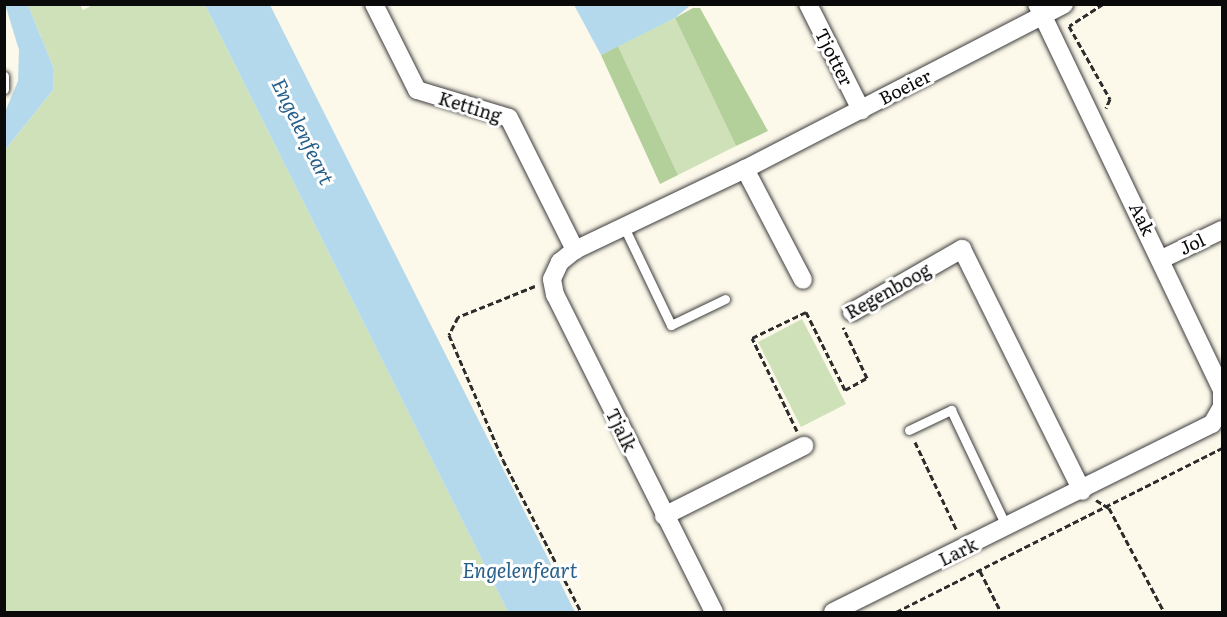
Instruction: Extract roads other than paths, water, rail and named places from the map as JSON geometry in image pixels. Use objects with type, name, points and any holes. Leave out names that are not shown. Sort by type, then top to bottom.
[{"type":"street","name":"Ketting","points":[[374,4],[417,90],[509,118],[575,250]]},
{"type":"street","name":"Tjotter","points":[[808,4],[861,110]]},
{"type":"street","name":"Boeier","points":[[575,250],[745,169],[861,110],[1040,11],[1064,4]]},
{"type":"street","name":"Aak","points":[[1040,11],[1162,258],[1222,390],[1222,407],[1212,424]]},
{"type":"street","points":[[745,169],[803,280]]},
{"type":"street","name":"Jol","points":[[1162,258],[1222,230]]},
{"type":"street","name":"Regenboog","points":[[852,312],[962,249],[1082,491]]},
{"type":"street","name":"Tjalk","points":[[575,250],[560,262],[552,279],[555,295],[714,612]]},
{"type":"street","name":"Lark","points":[[833,612],[1082,491],[1212,424]]},
{"type":"street","points":[[664,516],[804,446]]},
{"type":"lane","points":[[4,76],[4,89]]},
{"type":"lane","points":[[624,227],[671,325],[725,299]]},
{"type":"lane","points":[[909,430],[951,410],[1007,528]]},
{"type":"water","points":[[5,4],[28,5],[54,69],[53,90],[5,150],[5,112],[18,81],[19,50]]},
{"type":"water","points":[[692,4],[675,18],[601,55],[574,5]]},
{"type":"water","name":"Engelenfeart","points":[[205,5],[270,5],[575,612],[508,612]]}]
